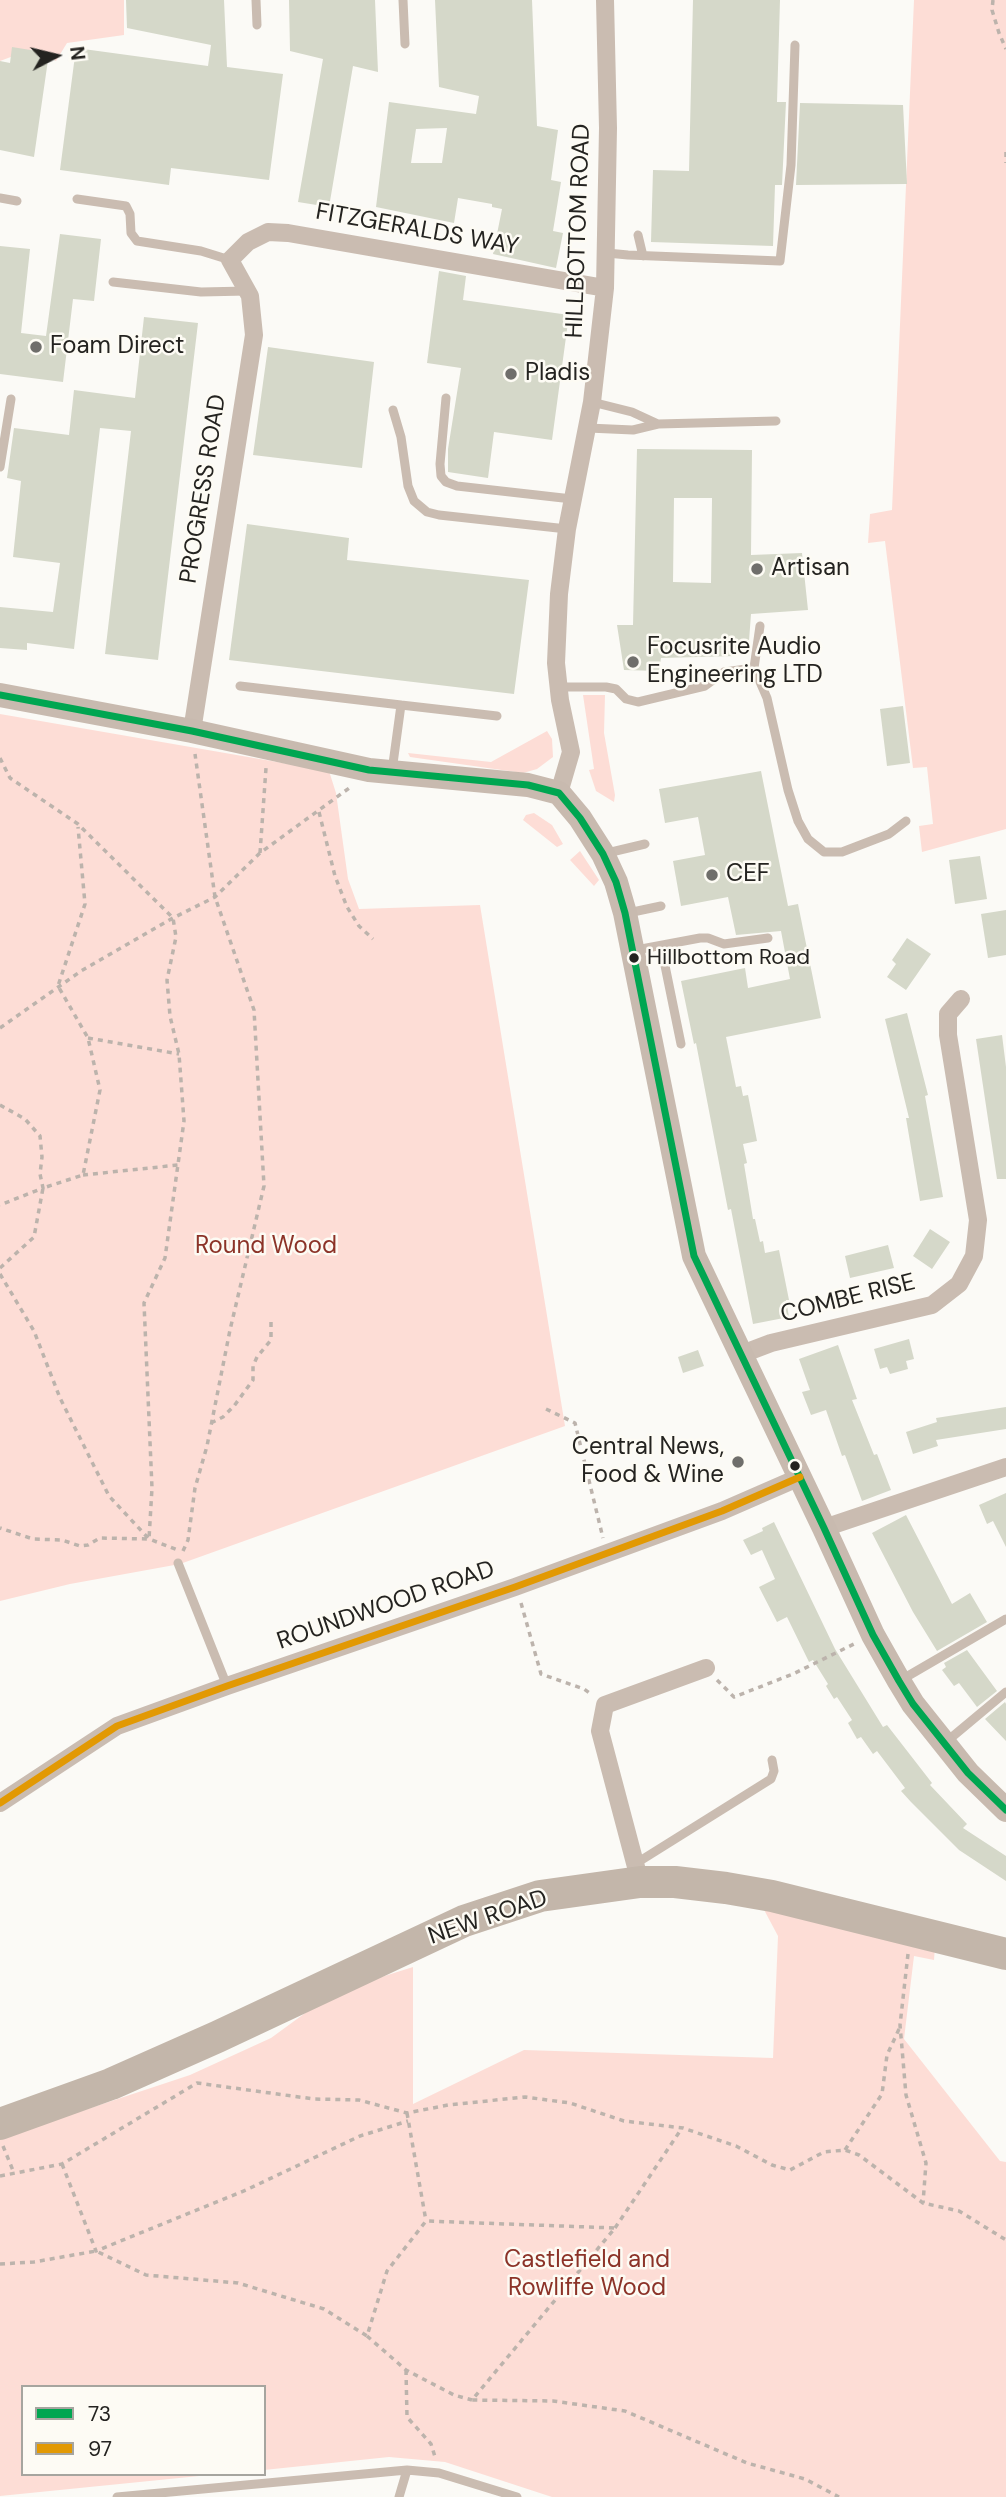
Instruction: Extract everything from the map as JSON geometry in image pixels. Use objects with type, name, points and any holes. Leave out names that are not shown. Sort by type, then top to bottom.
[{"type":"highway","name":"NEW ROAD","points":[[0,2124],[122,2079],[464,1921],[540,1896],[638,1873],[675,1882],[772,1896],[1006,1954]]},
{"type":"street","name":"HILLBOTTOM ROAD","points":[[559,793],[571,752],[556,663],[566,529],[588,428],[605,288],[608,128],[605,0]]},
{"type":"street","name":"FITZGERALDS WAY","points":[[230,260],[248,242],[268,232],[288,233],[605,288]]},
{"type":"street","name":"PROGRESS ROAD","points":[[192,731],[254,335],[250,296],[230,260]]},
{"type":"street","points":[[0,695],[192,731],[381,771],[528,785],[559,793],[580,818],[603,854],[616,882],[625,913],[694,1256],[873,1635],[899,1681],[945,1744],[968,1773],[1006,1810]]},
{"type":"street","name":"COMBE RISE","points":[[742,1354],[771,1343],[932,1305],[959,1284],[974,1256],[978,1220],[948,1035],[948,1014],[961,999]]},
{"type":"street","points":[[824,1528],[1006,1467]]},
{"type":"street","name":"ROUNDWOOD ROAD","points":[[0,1803],[117,1726],[515,1587],[722,1511],[800,1477]]},
{"type":"street","points":[[638,1873],[600,1731],[605,1705],[706,1668]]},
{"type":"lane","points":[[256,0],[257,25]]},
{"type":"lane","points":[[403,0],[405,44]]},
{"type":"lane","points":[[607,253],[780,261],[791,165],[795,46]]},
{"type":"lane","points":[[0,198],[17,201]]},
{"type":"lane","points":[[77,198],[126,206],[130,214],[131,233],[137,241],[201,251],[230,260]]},
{"type":"lane","points":[[638,235],[643,256]]},
{"type":"lane","points":[[113,282],[201,292],[247,291]]},
{"type":"lane","points":[[446,398],[440,464],[446,482],[457,486],[572,499]]},
{"type":"lane","points":[[0,467],[11,399]]},
{"type":"lane","points":[[592,402],[632,412],[658,424]]},
{"type":"lane","points":[[393,410],[401,436],[408,486],[414,502],[427,512],[566,529]]},
{"type":"lane","points":[[588,428],[633,430],[658,424],[776,421]]},
{"type":"lane","points":[[760,626],[754,668],[767,698],[788,790],[798,821],[808,839],[824,852],[842,852],[888,834],[906,821]]},
{"type":"lane","points":[[559,687],[606,687],[616,689],[626,699],[638,702],[705,686],[724,672],[754,668]]},
{"type":"lane","points":[[240,686],[497,716]]},
{"type":"lane","points":[[381,771],[401,705]]},
{"type":"lane","points":[[603,854],[646,844]]},
{"type":"lane","points":[[625,913],[661,906]]},
{"type":"lane","points":[[632,951],[700,938],[724,944],[768,938]]},
{"type":"lane","points":[[661,946],[681,1044]]},
{"type":"lane","points":[[178,1563],[227,1686]]},
{"type":"lane","points":[[899,1681],[1006,1619]]},
{"type":"lane","points":[[945,1744],[1006,1692]]},
{"type":"lane","points":[[638,1873],[771,1779],[775,1771],[772,1760]]},
{"type":"lane","points":[[117,2497],[407,2470],[439,2473],[517,2497]]},
{"type":"lane","points":[[399,2497],[407,2470]]},
{"type":"path","points":[[993,0],[992,9],[1006,48]]},
{"type":"path","points":[[1006,152],[1006,163]]},
{"type":"path","points":[[0,1528],[33,1539],[62,1539],[80,1546],[100,1538],[149,1539],[183,1552],[188,1540],[195,1488],[264,1186],[254,1010],[215,897],[192,731]]},
{"type":"path","points":[[260,853],[268,747]]},
{"type":"path","points":[[0,758],[10,778],[78,824],[173,918],[176,937],[167,980],[170,1016],[179,1054],[184,1121],[165,1258],[144,1303],[152,1488],[149,1539]]},
{"type":"path","points":[[0,1028],[58,986],[173,918],[215,897],[260,853],[381,771]]},
{"type":"path","points":[[319,812],[335,876],[346,907],[359,926],[373,939]]},
{"type":"path","points":[[78,824],[85,904],[58,986],[88,1038],[100,1090],[83,1175]]},
{"type":"path","points":[[88,1038],[179,1054]]},
{"type":"path","points":[[0,1105],[25,1119],[40,1136],[40,1174],[43,1188],[34,1237],[0,1268]]},
{"type":"path","points":[[0,1205],[83,1175],[178,1165]]},
{"type":"path","points":[[0,1275],[34,1331],[60,1398],[108,1496],[149,1539]]},
{"type":"path","points":[[211,1423],[223,1417],[234,1406],[253,1380],[253,1366],[257,1357],[271,1340],[271,1321]]},
{"type":"path","points":[[546,1409],[575,1423],[606,1553]]},
{"type":"path","points":[[515,1587],[541,1674],[584,1689],[605,1705]]},
{"type":"path","points":[[706,1668],[734,1697],[793,1674],[873,1635]]},
{"type":"path","points":[[908,1951],[900,2025],[906,2095],[926,2163],[923,2203]]},
{"type":"path","points":[[845,2150],[882,2094],[887,2055],[900,2025]]},
{"type":"path","points":[[0,2176],[62,2164],[197,2082],[314,2099],[359,2100],[407,2113],[448,2105],[525,2098],[569,2103],[624,2121],[683,2127],[736,2146],[772,2165],[790,2170],[824,2152],[845,2150],[859,2155],[923,2203],[959,2211],[1006,2240]]},
{"type":"path","points":[[367,2336],[387,2271],[426,2221],[407,2113]]},
{"type":"path","points":[[0,2264],[34,2262],[96,2251],[246,2190],[360,2136],[408,2121]]},
{"type":"path","points":[[472,2400],[615,2228],[683,2127]]},
{"type":"path","points":[[0,2140],[14,2173]]},
{"type":"path","points":[[62,2164],[96,2251],[146,2275],[238,2283],[324,2309],[367,2336],[406,2370],[454,2395],[472,2400],[554,2401],[625,2411],[747,2463],[805,2479],[839,2497]]},
{"type":"path","points":[[426,2221],[615,2228]]},
{"type":"path","points":[[406,2370],[407,2417],[431,2444],[436,2459]]},
{"type":"green space","points":[[0,0],[124,0],[124,35],[67,43],[56,61],[35,48],[0,61]]},
{"type":"green space","points":[[914,0],[1006,0],[1006,829],[922,852],[919,826],[933,824],[927,767],[913,768],[885,541],[868,543],[870,514],[892,510]]},
{"type":"green space","points":[[583,695],[605,695],[604,733],[614,802],[596,791],[589,770],[594,769]]},
{"type":"green space","name":"Round Wood","points":[[0,714],[329,771],[336,793],[348,879],[359,909],[480,905],[565,1426],[180,1564],[70,1584],[0,1601]]},
{"type":"green space","points":[[547,731],[552,739],[553,757],[537,769],[523,773],[410,757],[408,753],[491,762]]},
{"type":"green space","points":[[534,813],[552,825],[563,844],[557,847],[523,820],[526,815]]},
{"type":"green space","points":[[580,851],[599,880],[594,886],[570,860]]},
{"type":"green space","name":"Castlefield and Rowliffe Wood","points":[[762,1906],[935,1947],[934,1960],[914,1956],[904,2039],[1000,2161],[1006,2162],[1006,2497],[552,2497],[445,2462],[389,2457],[266,2470],[266,2385],[21,2385],[21,2476],[199,2476],[0,2496],[0,2138],[190,2075],[271,2038],[334,1992],[413,1967],[413,2104],[524,2050],[773,2058],[778,1936]]},
{"type":"building","points":[[126,0],[224,0],[227,67],[283,74],[269,180],[171,168],[169,185],[60,170],[76,48],[208,66],[211,45],[127,28]]},
{"type":"building","points":[[289,0],[375,0],[378,72],[353,66],[329,207],[298,202],[323,59],[290,51]]},
{"type":"building","points":[[435,0],[532,0],[537,126],[558,130],[551,180],[561,182],[553,231],[563,233],[556,268],[493,254],[502,209],[492,207],[492,204],[458,198],[454,223],[376,207],[389,102],[476,114],[479,96],[439,87]],"holes":[[[447,128],[442,163],[411,163],[416,129]]]},
{"type":"building","points":[[693,0],[780,0],[777,102],[786,102],[782,185],[775,185],[773,246],[651,242],[653,170],[689,171]]},
{"type":"building","points":[[12,47],[49,53],[34,157],[0,150],[0,61],[10,63]]},
{"type":"building","points":[[800,103],[903,105],[907,184],[796,185]]},
{"type":"building","points":[[60,234],[101,239],[94,301],[73,299],[63,382],[0,374],[0,246],[30,249],[21,333],[46,336]]},
{"type":"building","name":"Pladis","points":[[439,271],[466,276],[463,300],[569,315],[552,440],[494,432],[488,478],[448,472],[448,449],[461,368],[427,363]]},
{"type":"building","points":[[144,317],[198,323],[158,660],[105,654],[131,431],[100,428],[74,649],[27,643],[27,650],[0,648],[0,607],[53,612],[60,563],[13,557],[21,481],[7,478],[14,428],[69,435],[74,390],[135,398]]},
{"type":"building","points":[[268,347],[374,362],[362,468],[253,455]]},
{"type":"building","name":"Artisan","points":[[637,449],[752,450],[751,555],[802,553],[808,610],[751,614],[749,641],[736,656],[661,658],[659,671],[624,670],[617,625],[633,625]],"holes":[[[674,498],[712,498],[711,583],[673,582]]]},
{"type":"building","points":[[247,524],[349,538],[347,560],[529,580],[514,694],[229,660]]},
{"type":"building","points":[[903,706],[910,763],[887,766],[880,709]]},
{"type":"building","points":[[761,771],[788,906],[798,904],[821,1018],[726,1037],[736,1087],[741,1086],[743,1096],[748,1095],[757,1141],[743,1144],[753,1219],[760,1242],[763,1241],[765,1253],[779,1250],[789,1300],[786,1300],[789,1317],[753,1324],[681,981],[745,968],[748,988],[790,979],[781,931],[736,935],[728,897],[681,906],[673,861],[705,855],[698,817],[665,823],[659,789]]},
{"type":"building","points":[[980,856],[987,899],[955,904],[949,860]]},
{"type":"building","points":[[1006,910],[1006,955],[988,958],[981,914]]},
{"type":"building","points":[[907,938],[931,954],[906,990],[887,977],[896,964],[892,960]]},
{"type":"building","points":[[907,1013],[928,1095],[925,1096],[943,1197],[920,1201],[906,1118],[909,1118],[885,1019]]},
{"type":"building","points":[[1002,1035],[1006,1067],[1006,1179],[997,1179],[976,1039]]},
{"type":"building","points":[[930,1229],[950,1242],[932,1269],[913,1256]]},
{"type":"building","points":[[888,1245],[894,1268],[850,1278],[845,1256]]},
{"type":"building","points":[[909,1339],[914,1359],[906,1361],[908,1369],[890,1374],[887,1367],[880,1369],[874,1349]]},
{"type":"building","points":[[838,1345],[857,1399],[852,1400],[891,1490],[862,1501],[826,1410],[811,1415],[802,1392],[810,1390],[799,1359]]},
{"type":"building","points":[[698,1350],[704,1366],[683,1373],[678,1357]]},
{"type":"building","points":[[1006,1407],[1006,1429],[936,1440],[938,1446],[913,1454],[906,1432],[937,1422],[936,1418]]},
{"type":"building","points":[[1006,1493],[1006,1547],[993,1521],[987,1524],[979,1505]]},
{"type":"building","points":[[906,1515],[952,1604],[970,1593],[987,1622],[937,1651],[913,1612],[872,1533]]},
{"type":"building","points":[[774,1522],[835,1649],[883,1727],[887,1725],[932,1783],[930,1785],[967,1824],[963,1828],[1006,1856],[1006,1881],[959,1850],[901,1791],[905,1788],[877,1751],[873,1754],[861,1737],[857,1739],[848,1723],[852,1720],[837,1697],[834,1699],[813,1660],[809,1662],[787,1617],[777,1622],[759,1587],[775,1579],[762,1550],[751,1555],[743,1540],[763,1531],[762,1528]]},
{"type":"building","points":[[967,1650],[997,1691],[977,1707],[959,1683],[954,1686],[942,1670],[946,1667],[944,1663]]},
{"type":"building","points":[[1005,1702],[1006,1704],[1006,1741],[985,1719]]},
{"type":"transit line","name":"73","points":[[0,695],[192,731],[369,770],[528,785],[559,793],[580,818],[603,854],[616,882],[625,913],[694,1256],[873,1635],[913,1704],[968,1773],[1006,1810]]},
{"type":"transit line","name":"97","points":[[0,1803],[117,1726],[515,1587],[722,1511],[800,1477]]},
{"type":"place","name":"Foam Direct","points":[[36,347]]},
{"type":"place","name":"Pladis","points":[[511,374]]},
{"type":"place","name":"Artisan","points":[[757,569]]},
{"type":"place","name":"Focusrite Audio Engineering LTD","points":[[633,662]]},
{"type":"place","name":"CEF","points":[[712,875]]},
{"type":"place","name":"Hillbottom Road","points":[[634,958]]},
{"type":"place","name":"Central News, Food & Wine","points":[[738,1462]]}]
